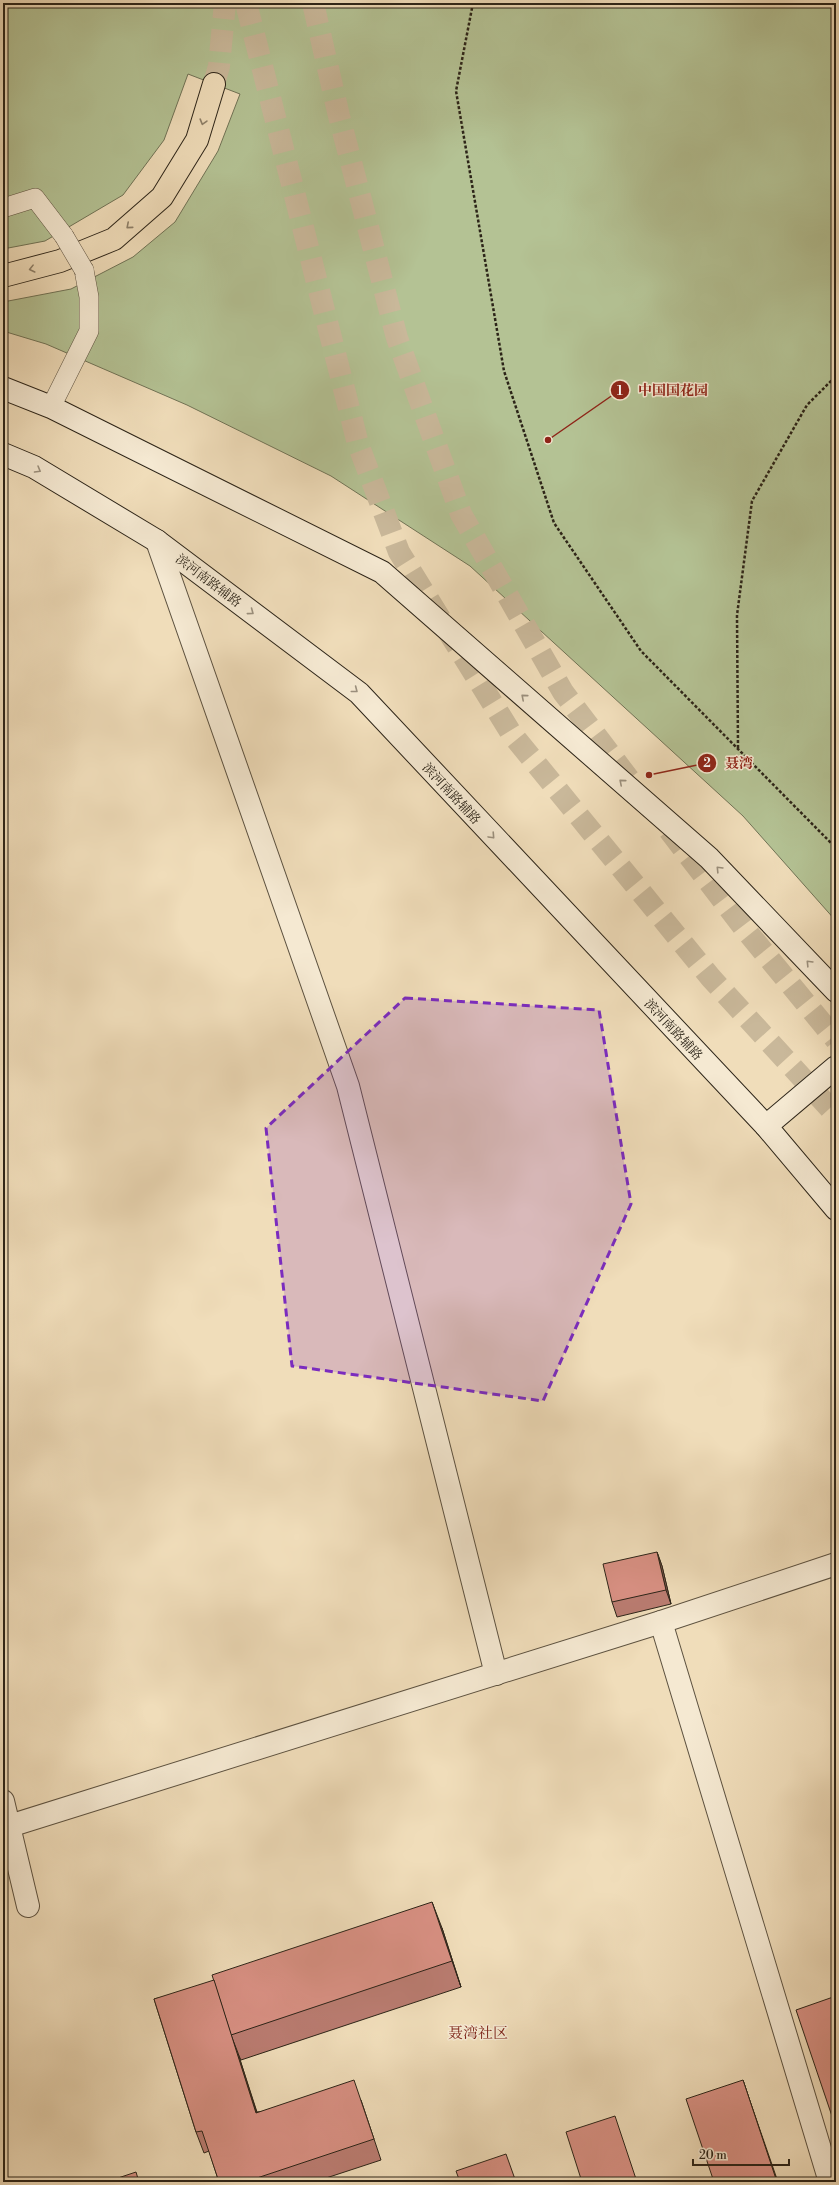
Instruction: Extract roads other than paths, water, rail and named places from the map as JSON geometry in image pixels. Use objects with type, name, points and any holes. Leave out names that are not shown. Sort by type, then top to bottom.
[{"type":"main road","points":[[3,276],[60,261],[114,239],[162,197],[197,140],[214,84]]},
{"type":"street","points":[[3,388],[52,407],[382,572],[709,858],[836,991]]},
{"type":"street","name":"滨河南路辅路","points":[[3,454],[34,467],[157,541],[359,693],[766,1126],[836,1209]]},
{"type":"street","points":[[157,541],[348,1086],[496,1674]]},
{"type":"street","points":[[766,1126],[836,1067]]},
{"type":"street","points":[[6,1827],[496,1674],[836,1564]]},
{"type":"street","points":[[660,1622],[830,2182]]},
{"type":"street","points":[[3,1801],[6,1827],[28,1906]]},
{"type":"lane","points":[[3,208],[35,198],[64,236],[84,270],[89,297],[89,331],[52,407]]},
{"type":"tunnel","points":[[214,84],[219,66],[225,3]]},
{"type":"tunnel","points":[[246,3],[358,444],[399,552],[511,733],[711,978],[836,1115]]},
{"type":"tunnel","points":[[313,3],[339,116],[397,338],[461,514],[563,692],[635,787]]},
{"type":"tunnel","points":[[669,830],[744,928],[836,1040]]},
{"type":"place","name":"中国国花园","points":[[548,440]]},
{"type":"place","name":"聂湾","points":[[649,775]]},
{"type":"district","name":"聂湾社区","points":[[478,2033]]}]
